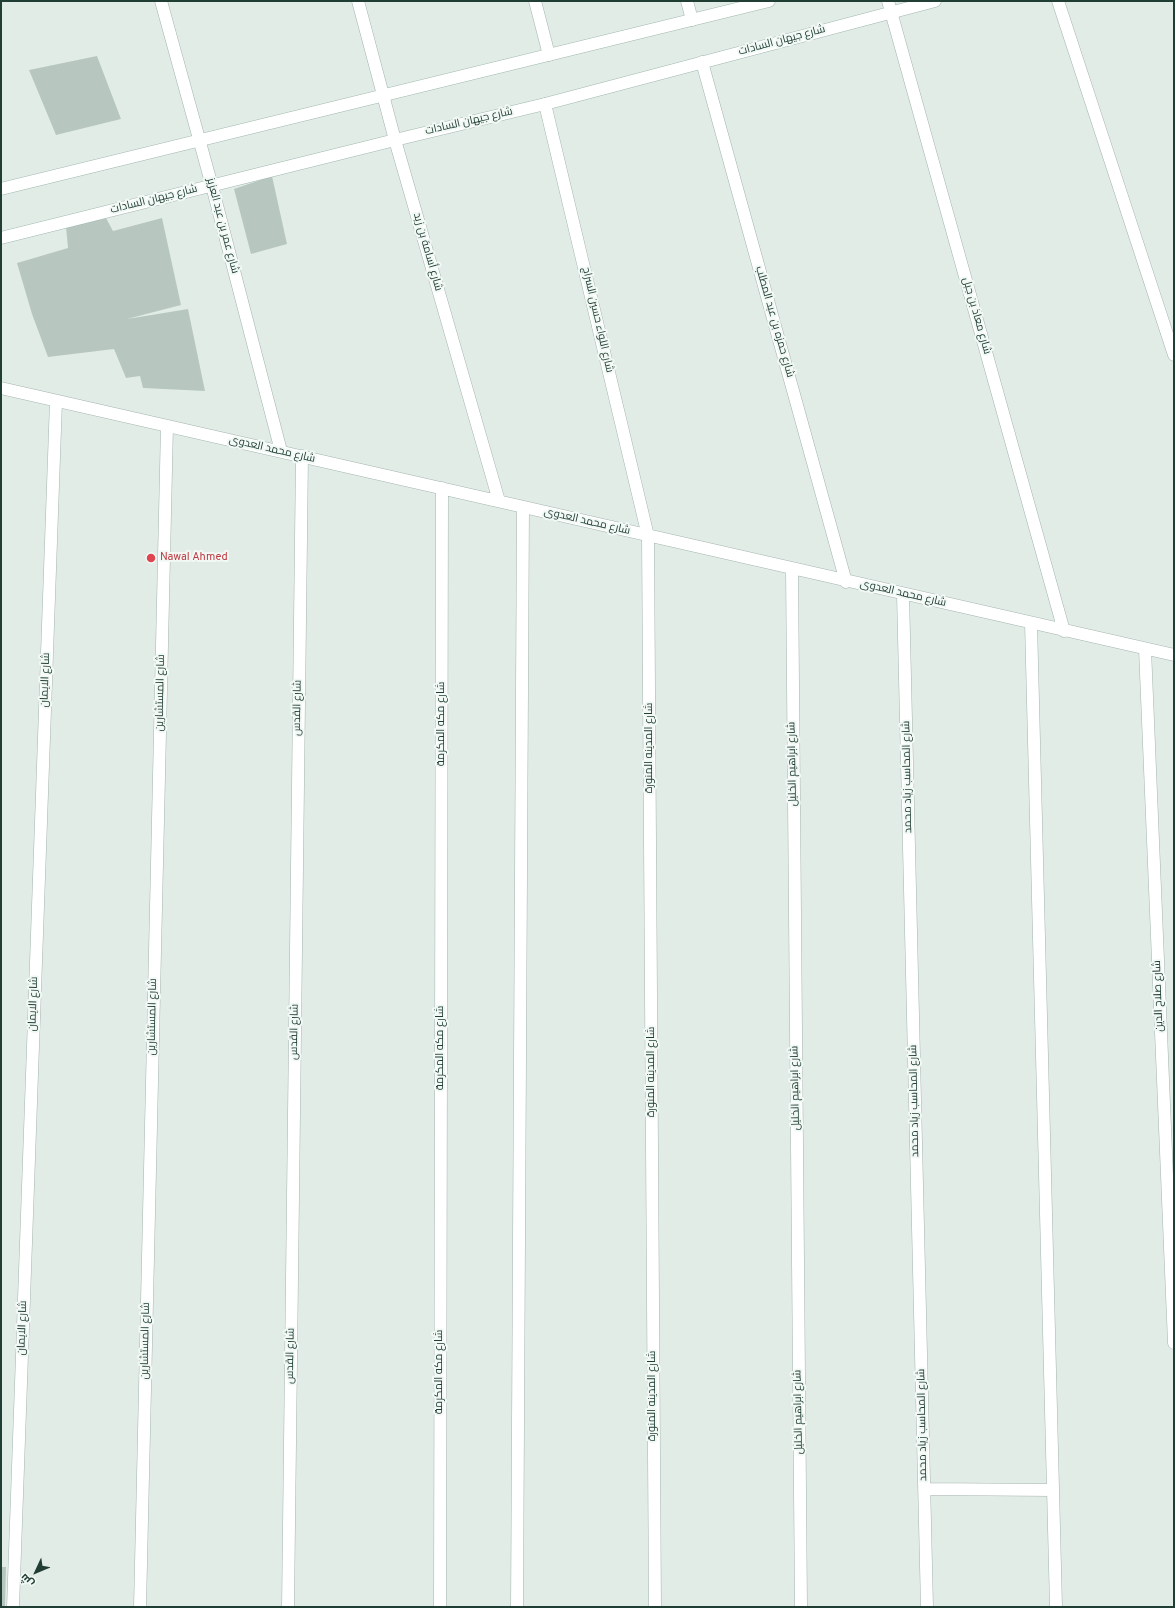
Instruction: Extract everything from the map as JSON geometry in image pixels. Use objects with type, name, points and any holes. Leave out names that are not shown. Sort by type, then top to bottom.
[{"type":"street","name":"شارع عمر بن عبد العزيز","points":[[161,1],[212,186],[280,451]]},
{"type":"street","name":"شارع أسامة بن زيد","points":[[358,1],[395,140],[499,502]]},
{"type":"street","points":[[535,1],[549,54]]},
{"type":"street","points":[[687,1],[692,20]]},
{"type":"street","points":[[1,189],[769,1]]},
{"type":"street","name":"شارع جيهان السادات","points":[[1,238],[545,104],[702,62],[889,7],[935,1]]},
{"type":"street","points":[[1058,1],[1174,355]]},
{"type":"street","name":"شارع معاذ بن جبل","points":[[889,7],[1064,631]]},
{"type":"street","name":"شارع حمزه بن عبد المطلب","points":[[702,62],[846,582]]},
{"type":"street","name":"شارع اللواء حسين السراج","points":[[545,104],[648,536]]},
{"type":"street","name":"شارع محمد العدوى","points":[[1,388],[1174,656]]},
{"type":"street","name":"شارع الايمان","points":[[13,1607],[56,401]]},
{"type":"street","name":"شارع المستشارين","points":[[140,1607],[167,426]]},
{"type":"street","name":"شارع القدس","points":[[288,1607],[302,456]]},
{"type":"street","name":"شارع مكه المكرمة","points":[[440,1607],[442,488]]},
{"type":"street","points":[[517,1607],[523,507]]},
{"type":"street","name":"شارع المدينه المنورة","points":[[648,536],[655,1607]]},
{"type":"street","name":"شارع ابراهيم الخليل","points":[[792,569],[801,1607]]},
{"type":"street","name":"شارع المحاسب زياد محمد","points":[[903,594],[927,1607]]},
{"type":"street","points":[[1031,623],[1056,1607]]},
{"type":"street","name":"شارع صلاح الدين","points":[[1145,649],[1174,1343]]},
{"type":"street","points":[[925,1489],[1053,1490]]},
{"type":"building","points":[[97,56],[121,119],[56,135],[29,70]]},
{"type":"building","points":[[272,176],[287,244],[251,254],[234,189]]},
{"type":"building","points":[[106,218],[113,231],[162,218],[181,305],[127,319],[188,309],[205,391],[143,388],[140,376],[126,378],[114,349],[48,357],[32,314],[17,263],[68,248],[66,227]]},
{"type":"building","points":[[1,1567],[6,1567],[5,1607],[1,1607]]},
{"type":"place","name":"Nawal Ahmed","points":[[151,558]]}]
